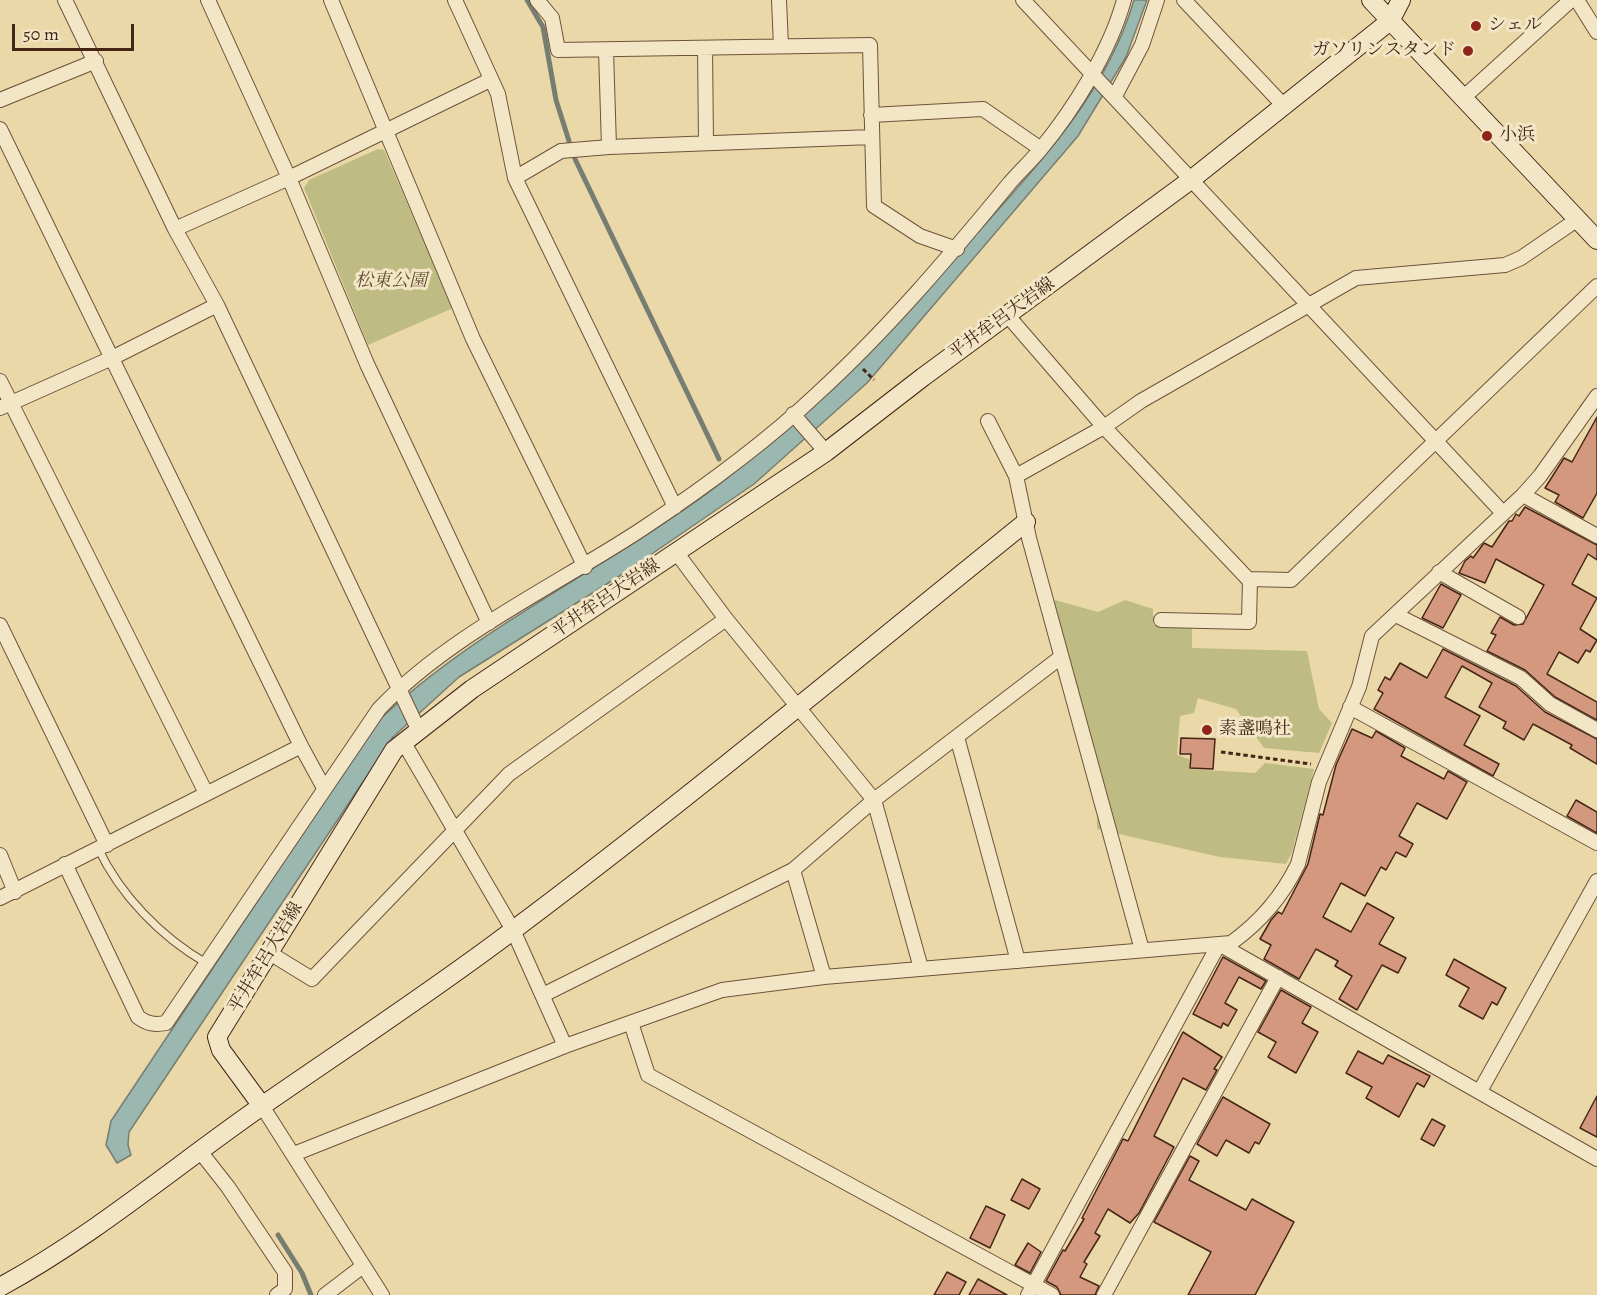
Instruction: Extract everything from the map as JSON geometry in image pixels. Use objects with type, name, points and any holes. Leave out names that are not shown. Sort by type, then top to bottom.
[{"type":"main road","points":[[1371,0],[1597,238]]},
{"type":"main road","name":"平井牟呂大岩線","points":[[262,1106],[221,1050],[218,1038],[268,952],[394,750],[404,743],[416,726],[676,552],[820,445],[923,377],[1008,316],[1192,179],[1390,21],[1401,0]]},
{"type":"main road","points":[[0,1287],[46,1262],[82,1238],[199,1150],[359,1041],[513,930],[797,707],[1026,522]]},
{"type":"street","points":[[65,0],[174,230],[217,304],[416,726]]},
{"type":"street","points":[[208,0],[288,178],[367,364],[489,623]]},
{"type":"street","points":[[331,0],[473,339],[585,567]]},
{"type":"street","points":[[455,0],[490,81],[498,94],[515,178],[675,507]]},
{"type":"street","points":[[537,0],[552,18],[558,50],[870,45],[874,206],[920,236],[957,249]]},
{"type":"street","points":[[779,0],[781,46]]},
{"type":"street","points":[[1023,0],[1093,72],[1503,513]]},
{"type":"street","points":[[65,864],[138,1017],[145,1023],[158,1025],[166,1023],[378,709],[489,623],[585,567],[675,507],[793,414],[856,356],[957,249],[1041,149],[1093,72],[1116,29],[1124,0]]},
{"type":"street","points":[[1115,96],[1142,45],[1157,0]]},
{"type":"street","points":[[1184,0],[1284,106]]},
{"type":"street","points":[[1464,97],[1570,0]]},
{"type":"street","points":[[1577,0],[1597,32]]},
{"type":"street","points":[[705,48],[706,143]]},
{"type":"street","points":[[606,50],[609,147]]},
{"type":"street","points":[[0,100],[96,62]]},
{"type":"street","points":[[174,230],[490,81]]},
{"type":"street","points":[[872,115],[983,109],[1041,149]]},
{"type":"street","points":[[0,129],[301,746],[324,788]]},
{"type":"street","points":[[515,178],[561,151],[609,147],[872,137]]},
{"type":"street","points":[[1016,476],[1104,427],[1141,402],[1356,278],[1505,264],[1521,258],[1578,219]]},
{"type":"street","points":[[1008,316],[1104,427],[1250,579],[1291,580],[1597,286]]},
{"type":"street","points":[[5,405],[112,358],[217,304]]},
{"type":"street","points":[[0,381],[5,405],[206,793]]},
{"type":"street","points":[[294,1154],[565,1046],[722,990],[921,968],[1231,943],[1263,915],[1292,876],[1301,855],[1325,766],[1367,663],[1372,636],[1540,476],[1597,396]]},
{"type":"street","points":[[793,414],[820,445]]},
{"type":"street","points":[[988,420],[1016,476],[1061,657],[1142,950]]},
{"type":"street","points":[[1522,495],[1597,536]]},
{"type":"street","points":[[676,552],[726,620],[874,800],[921,968]]},
{"type":"street","points":[[1439,572],[1518,617]]},
{"type":"street","points":[[1161,620],[1249,622],[1250,579]]},
{"type":"street","points":[[1396,615],[1521,678],[1550,704],[1597,730]]},
{"type":"street","points":[[268,952],[312,979],[525,761],[726,620]]},
{"type":"street","points":[[0,625],[102,847]]},
{"type":"street","points":[[543,995],[793,870],[874,800],[1061,657]]},
{"type":"street","points":[[1350,707],[1597,843]]},
{"type":"street","points":[[957,737],[1018,960]]},
{"type":"street","points":[[404,743],[513,930],[565,1046]]},
{"type":"street","points":[[0,898],[301,746]]},
{"type":"street","points":[[0,855],[15,892]]},
{"type":"street","points":[[793,870],[824,977]]},
{"type":"street","points":[[1480,1091],[1597,880]]},
{"type":"street","points":[[1219,944],[1597,1159]]},
{"type":"street","points":[[1031,1290],[1219,944]]},
{"type":"street","points":[[1104,1295],[1278,978]]},
{"type":"street","points":[[631,1023],[648,1075],[1031,1290],[1052,1295]]},
{"type":"street","points":[[262,1106],[382,1295]]},
{"type":"street","points":[[199,1150],[228,1187],[285,1272],[285,1288],[277,1295]]},
{"type":"street","points":[[325,1295],[363,1266]]},
{"type":"lane","points":[[102,847],[120,888],[169,936],[206,963]]},
{"type":"path","points":[[1221,752],[1325,766]]},
{"type":"green space","name":"松東公園","points":[[378,149],[384,150],[453,308],[368,345],[304,188],[309,180]]},
{"type":"green space","name":"素盞鳴社","points":[[1055,600],[1098,612],[1125,600],[1153,609],[1153,625],[1192,627],[1192,648],[1307,651],[1319,709],[1332,723],[1319,753],[1264,748],[1236,709],[1198,698],[1194,713],[1180,716],[1177,755],[1189,759],[1190,769],[1255,773],[1265,763],[1314,769],[1292,852],[1286,864],[1220,857],[1097,829],[1097,791],[1050,610]]},
{"type":"water","points":[[1134,0],[1147,0],[1126,57],[1078,136],[867,383],[754,484],[621,575],[459,677],[393,737],[129,1132],[128,1145],[131,1155],[117,1163],[106,1145],[111,1121],[376,723],[454,658],[538,602],[625,549],[709,492],[786,426],[940,272],[1054,145],[1092,91],[1109,62]]},
{"type":"building","points":[[1597,417],[1597,493],[1583,518],[1555,502],[1559,495],[1545,488],[1564,458],[1572,462]]},
{"type":"building","points":[[1525,507],[1597,545],[1597,560],[1588,554],[1572,584],[1597,598],[1580,629],[1597,640],[1590,652],[1586,650],[1578,663],[1559,652],[1547,674],[1597,702],[1597,720],[1555,697],[1525,670],[1487,651],[1496,635],[1491,633],[1500,617],[1514,625],[1523,624],[1544,585],[1496,559],[1485,583],[1459,573],[1465,561],[1471,556],[1473,558],[1484,543],[1492,547],[1509,521],[1512,521],[1516,514],[1519,516]]},
{"type":"building","points":[[1441,584],[1461,595],[1443,628],[1422,618]]},
{"type":"building","points":[[1443,649],[1516,686],[1545,712],[1597,739],[1597,764],[1570,748],[1572,745],[1533,724],[1524,740],[1503,728],[1506,722],[1479,707],[1492,683],[1462,666],[1445,697],[1480,716],[1464,745],[1499,764],[1493,776],[1374,709],[1383,693],[1378,690],[1385,677],[1390,680],[1400,663],[1427,678]]},
{"type":"building","points":[[1221,719],[1241,720],[1241,732],[1220,732]]},
{"type":"building","points":[[1352,729],[1372,738],[1376,731],[1405,748],[1401,756],[1444,779],[1448,771],[1467,782],[1447,819],[1417,803],[1399,836],[1413,844],[1406,857],[1396,852],[1386,870],[1381,867],[1365,896],[1341,883],[1323,917],[1351,932],[1367,903],[1394,918],[1379,944],[1406,958],[1398,973],[1382,965],[1357,1010],[1339,999],[1352,976],[1335,966],[1338,961],[1316,949],[1299,979],[1264,959],[1271,945],[1260,939],[1278,912],[1282,914],[1308,864],[1320,814],[1323,815],[1336,765]]},
{"type":"building","points":[[1181,738],[1215,739],[1213,769],[1190,768],[1191,754],[1180,754]]},
{"type":"building","points":[[1576,800],[1597,812],[1597,833],[1567,816]]},
{"type":"building","points":[[1223,957],[1266,981],[1261,989],[1239,977],[1225,1003],[1237,1010],[1228,1026],[1223,1023],[1221,1028],[1193,1014]]},
{"type":"building","points":[[1454,959],[1506,988],[1497,1005],[1492,1002],[1483,1019],[1459,1006],[1469,988],[1446,975]]},
{"type":"building","points":[[1281,990],[1311,1007],[1302,1023],[1318,1032],[1296,1073],[1268,1057],[1276,1042],[1258,1032]]},
{"type":"building","points":[[1183,1032],[1222,1057],[1214,1069],[1217,1070],[1206,1090],[1183,1078],[1154,1136],[1174,1147],[1139,1213],[1130,1223],[1108,1209],[1095,1233],[1100,1236],[1084,1262],[1087,1264],[1080,1277],[1099,1286],[1095,1295],[1061,1295],[1057,1287],[1046,1281],[1084,1219],[1082,1218],[1123,1139],[1128,1141]]},
{"type":"building","points":[[1358,1051],[1383,1064],[1388,1055],[1430,1076],[1424,1087],[1417,1083],[1399,1117],[1366,1098],[1372,1087],[1346,1073]]},
{"type":"building","points":[[1597,1096],[1597,1137],[1580,1128]]},
{"type":"building","points":[[1223,1097],[1270,1124],[1259,1144],[1255,1142],[1249,1153],[1226,1140],[1217,1156],[1197,1144]]},
{"type":"building","points":[[1432,1119],[1445,1126],[1434,1146],[1421,1139]]},
{"type":"building","points":[[1190,1156],[1199,1161],[1189,1180],[1246,1210],[1252,1199],[1294,1222],[1255,1295],[1188,1295],[1211,1252],[1154,1222]]},
{"type":"building","points":[[1022,1179],[1040,1189],[1029,1209],[1011,1200]]},
{"type":"building","points":[[986,1206],[1005,1215],[990,1248],[970,1238]]},
{"type":"building","points":[[1028,1243],[1041,1252],[1030,1273],[1015,1265]]},
{"type":"building","points":[[947,1272],[966,1282],[959,1295],[934,1295]]},
{"type":"building","points":[[978,1279],[1007,1295],[969,1295]]},
{"type":"waterway","points":[[527,0],[543,27],[556,100],[569,141]]},
{"type":"waterway","points":[[575,159],[719,459]]},
{"type":"waterway","points":[[278,1235],[302,1273],[311,1295]]},
{"type":"place","name":"シェル","points":[[1476,26]]},
{"type":"place","name":"ガソリンスタンド","points":[[1468,51]]},
{"type":"place","name":"小浜","points":[[1487,136]]},
{"type":"place","name":"素盞鳴社","points":[[1207,730]]}]
